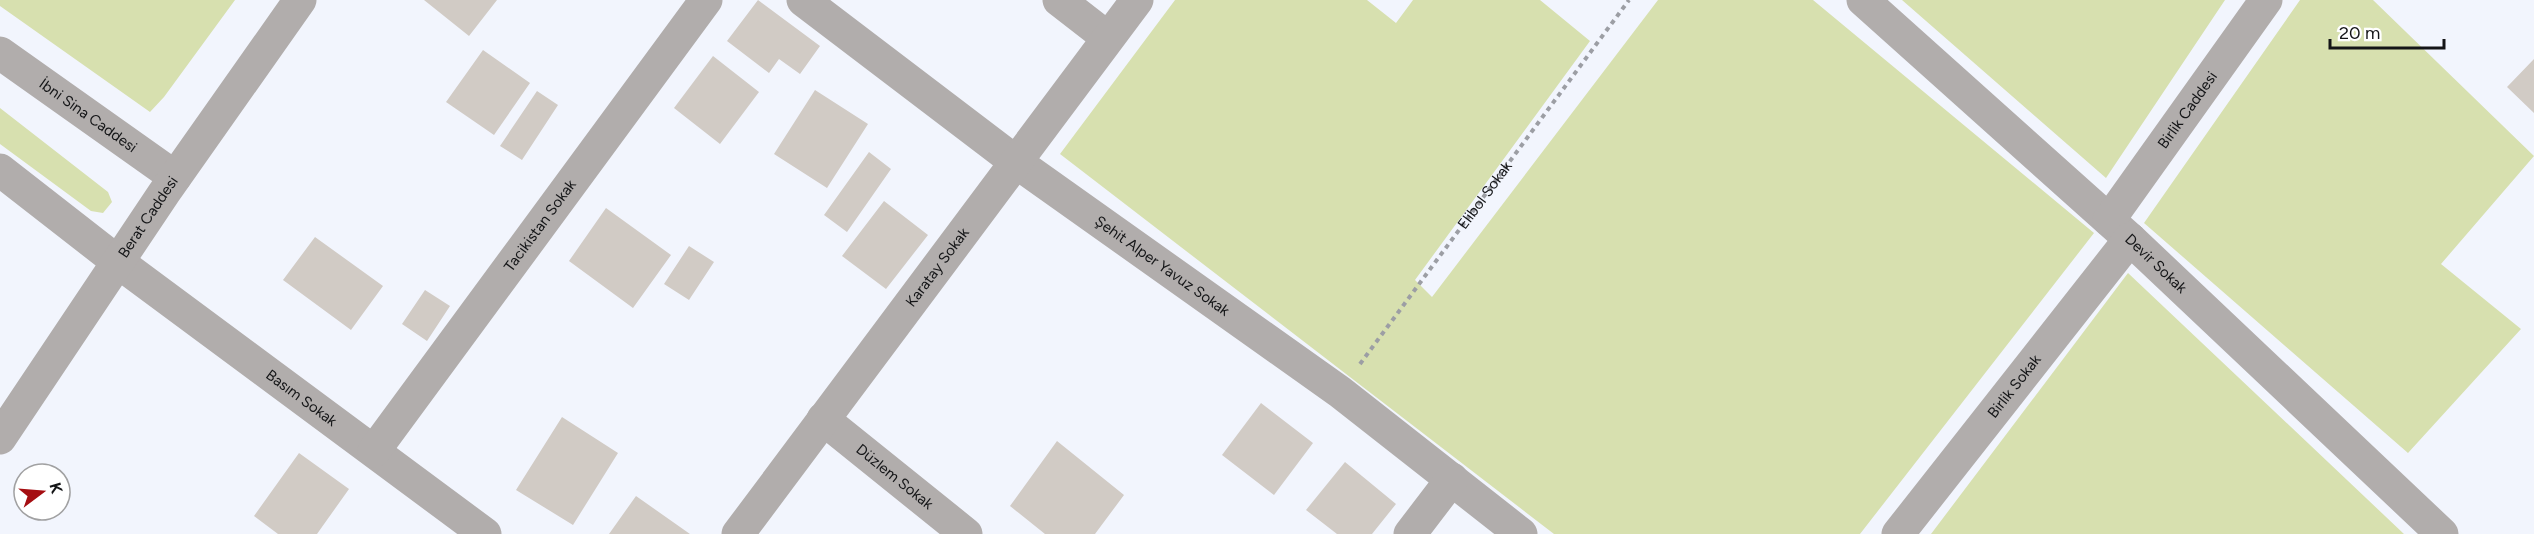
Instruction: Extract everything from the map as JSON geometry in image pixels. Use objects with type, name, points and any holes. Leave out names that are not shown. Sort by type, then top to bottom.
[{"type":"street","name":"Berat Caddesi","points":[[0,438],[175,177],[300,0]]},
{"type":"street","name":"Tacikistan Sokak","points":[[374,451],[706,0]]},
{"type":"street","name":"Şehit Alper Yavuz Sokak","points":[[802,0],[1016,162],[1340,392],[1521,534]]},
{"type":"street","points":[[1059,0],[1108,38]]},
{"type":"street","name":"Karatay Sokak","points":[[738,534],[1137,0]]},
{"type":"street","name":"Devir Sokak","points":[[1863,0],[2120,229],[2442,534]]},
{"type":"street","name":"Birlik Caddesi","points":[[2120,229],[2266,0]]},
{"type":"street","name":"İbni Sina Caddesi","points":[[0,53],[175,177]]},
{"type":"street","name":"Basım Sokak","points":[[0,170],[118,262],[485,534]]},
{"type":"street","name":"Birlik Sokak","points":[[1898,534],[2120,229]]},
{"type":"street","name":"Düzlem Sokak","points":[[823,419],[966,534]]},
{"type":"street","points":[[1410,534],[1452,479]]},
{"type":"path","name":"Elibol Sokak","points":[[1340,392],[1629,0]]},
{"type":"green space","points":[[0,0],[235,0],[164,97],[150,112],[0,6]]},
{"type":"green space","points":[[1175,0],[1367,0],[1396,23],[1413,0],[1540,0],[1590,41],[1415,280],[1432,297],[1658,0],[1813,0],[2094,233],[1860,534],[1554,534],[1060,154]]},
{"type":"green space","points":[[1902,0],[2225,0],[2106,178]]},
{"type":"green space","points":[[2300,0],[2373,0],[2534,156],[2441,264],[2521,329],[2408,453],[2144,223]]},
{"type":"green space","points":[[0,108],[108,192],[112,202],[103,213],[91,211],[0,144]]},
{"type":"green space","points":[[2128,273],[2366,498],[2404,534],[1931,534]]},
{"type":"building","points":[[424,0],[497,0],[469,36]]},
{"type":"building","points":[[758,0],[820,46],[800,74],[779,59],[769,73],[727,41]]},
{"type":"building","points":[[483,50],[530,83],[494,135],[446,102]]},
{"type":"building","points":[[713,56],[759,92],[720,144],[674,108]]},
{"type":"building","points":[[2534,59],[2534,113],[2507,87]]},
{"type":"building","points":[[815,90],[868,124],[827,188],[774,154]]},
{"type":"building","points":[[537,91],[558,105],[522,160],[500,146]]},
{"type":"building","points":[[869,152],[891,169],[847,232],[824,215]]},
{"type":"building","points":[[884,201],[928,235],[886,289],[842,256]]},
{"type":"building","points":[[606,208],[671,255],[633,308],[569,261]]},
{"type":"building","points":[[315,237],[383,286],[351,330],[283,280]]},
{"type":"building","points":[[689,246],[714,262],[689,300],[664,284]]},
{"type":"building","points":[[425,290],[450,306],[427,341],[402,324]]},
{"type":"building","points":[[1261,403],[1313,443],[1274,495],[1222,455]]},
{"type":"building","points":[[562,417],[618,453],[573,525],[516,490]]},
{"type":"building","points":[[1057,441],[1124,495],[1095,534],[1045,534],[1010,506]]},
{"type":"building","points":[[299,453],[349,489],[317,534],[278,534],[254,516]]},
{"type":"building","points":[[1345,462],[1396,504],[1372,534],[1337,534],[1306,510]]},
{"type":"building","points":[[636,496],[690,534],[609,534]]}]
